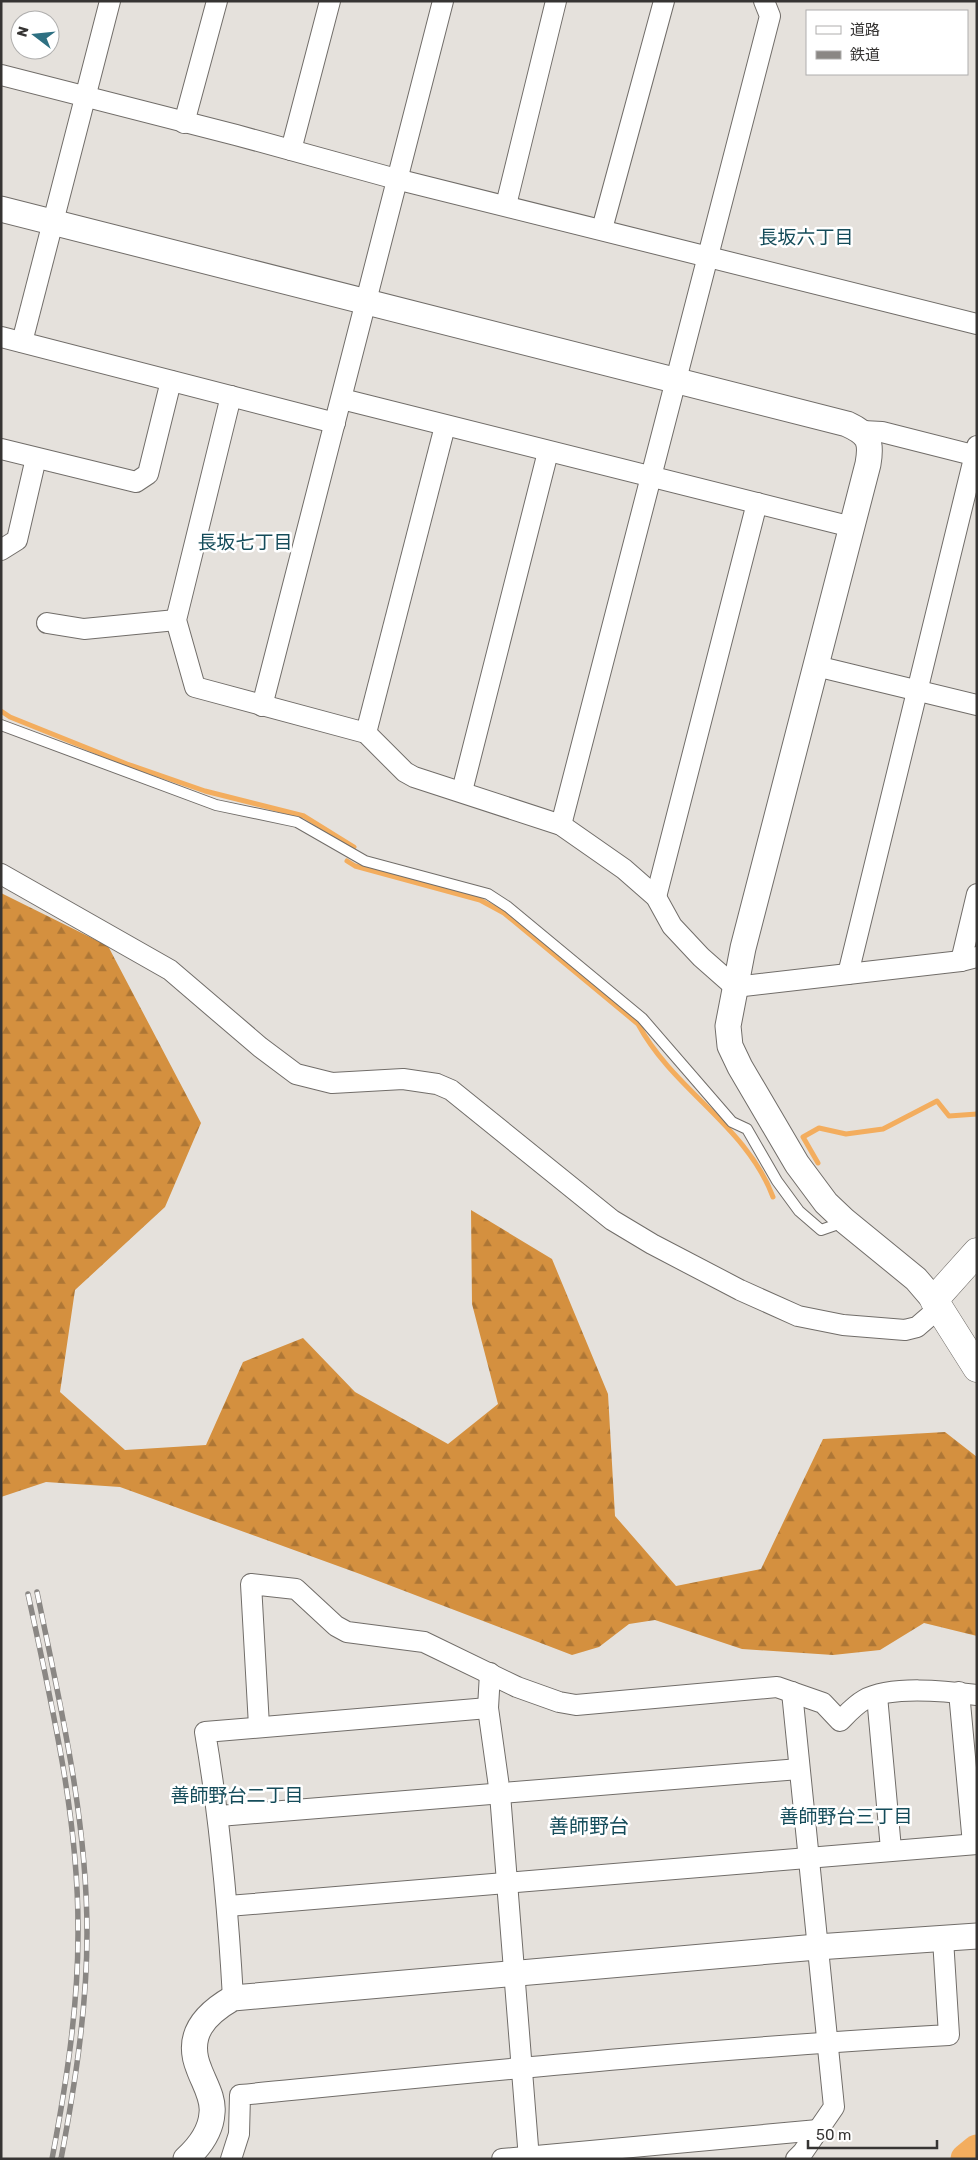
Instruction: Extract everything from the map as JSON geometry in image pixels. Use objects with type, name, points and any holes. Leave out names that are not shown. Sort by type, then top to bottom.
[{"type":"main road","points":[[977,1252],[936,1304],[977,1368]]},
{"type":"street","points":[[22,342],[110,1]]},
{"type":"street","points":[[184,123],[217,1]]},
{"type":"street","points":[[291,150],[330,1]]},
{"type":"street","points":[[262,706],[443,1]]},
{"type":"street","points":[[506,205],[556,1]]},
{"type":"street","points":[[602,229],[664,1]]},
{"type":"street","points":[[561,824],[653,476],[675,381],[770,16],[764,1]]},
{"type":"street","points":[[1,75],[396,179],[977,324]]},
{"type":"street","points":[[1,208],[847,424],[863,431],[882,432],[976,452],[848,974]]},
{"type":"street","points":[[1,338],[335,423]]},
{"type":"street","points":[[1,450],[136,482],[148,474],[171,381]]},
{"type":"street","points":[[231,396],[176,620],[195,687],[366,733],[405,772],[414,777],[561,824],[624,869],[656,897],[672,926],[701,957],[735,987],[969,959],[977,894]]},
{"type":"street","points":[[342,399],[548,452],[653,476],[852,526]]},
{"type":"street","points":[[366,733],[445,426]]},
{"type":"street","points":[[1,874],[170,970],[260,1047],[296,1074],[332,1083],[403,1079],[437,1084],[451,1090],[612,1220],[652,1244],[748,1294],[798,1316],[844,1324],[905,1330],[917,1327],[936,1304],[916,1278],[845,1221],[826,1203],[806,1178],[740,1067],[730,1046],[728,1026],[745,939],[871,447],[863,431]]},
{"type":"street","points":[[462,791],[548,452]]},
{"type":"street","points":[[1,550],[17,540],[36,458]]},
{"type":"street","points":[[656,897],[757,503]]},
{"type":"street","points":[[46,623],[84,629],[176,620]]},
{"type":"street","points":[[816,666],[977,705]]},
{"type":"street","points":[[228,1906],[891,1849],[975,1844],[968,1693],[910,1690],[877,1696],[864,1700],[840,1721],[823,1703],[778,1687],[576,1705],[559,1702],[516,1686],[424,1642],[347,1632],[336,1626],[296,1589],[251,1584],[258,1726]]},
{"type":"street","points":[[490,1673],[488,1708],[500,1794],[529,2158]]},
{"type":"street","points":[[792,1692],[834,2107],[796,2159]]},
{"type":"street","points":[[877,1696],[891,1849]]},
{"type":"street","points":[[233,1998],[228,1906],[219,1816],[205,1732],[488,1708]]},
{"type":"street","points":[[219,1816],[800,1769]]},
{"type":"street","points":[[186,2159],[208,2132],[212,2112],[210,2095],[197,2067],[195,2046],[200,2024],[214,2009],[233,1998],[817,1947],[977,1936]]},
{"type":"street","points":[[231,2159],[239,2134],[241,2115],[240,2095],[826,2042],[949,2035],[943,1939]]},
{"type":"street","points":[[502,2159],[637,2152],[818,2130]]},
{"type":"lane","points":[[1,725],[216,805],[297,822],[365,861],[488,894],[502,902],[642,1018],[732,1122],[747,1130],[777,1181],[799,1211],[821,1230],[845,1221]]},
{"type":"green space","points":[[1,893],[108,946],[201,1123],[165,1207],[75,1290],[60,1392],[125,1450],[206,1445],[243,1362],[303,1338],[355,1392],[448,1444],[498,1404],[472,1304],[471,1210],[552,1259],[608,1394],[615,1516],[676,1586],[761,1569],[823,1439],[945,1432],[977,1457],[977,1636],[924,1623],[880,1650],[833,1655],[742,1649],[655,1620],[629,1624],[599,1647],[572,1655],[360,1574],[120,1487],[46,1482],[1,1497]]},
{"type":"waterway","points":[[1,711],[10,717],[127,764],[205,791],[304,816],[354,847]]},
{"type":"waterway","points":[[347,861],[355,866],[480,900],[504,913],[638,1024],[653,1048],[670,1069],[746,1149],[761,1172],[773,1197]]},
{"type":"waterway","points":[[818,1163],[803,1137],[819,1128],[846,1134],[883,1129],[937,1101],[949,1116],[977,1114]]},
{"type":"waterway","points":[[966,2159],[977,2150]]},
{"type":"railway","points":[[37,1592],[71,1761],[86,1890],[85,1990],[75,2075],[61,2159]]},
{"type":"railway","points":[[28,1594],[55,1720],[69,1805],[77,1891],[76,1990],[66,2075],[52,2159]]},
{"type":"district","name":"長坂六丁目","points":[[806,237]]},
{"type":"district","name":"長坂七丁目","points":[[245,542]]},
{"type":"district","name":"善師野台二丁目","points":[[237,1795]]},
{"type":"district","name":"善師野台三丁目","points":[[846,1816]]},
{"type":"district","name":"善師野台","points":[[589,1826]]}]
